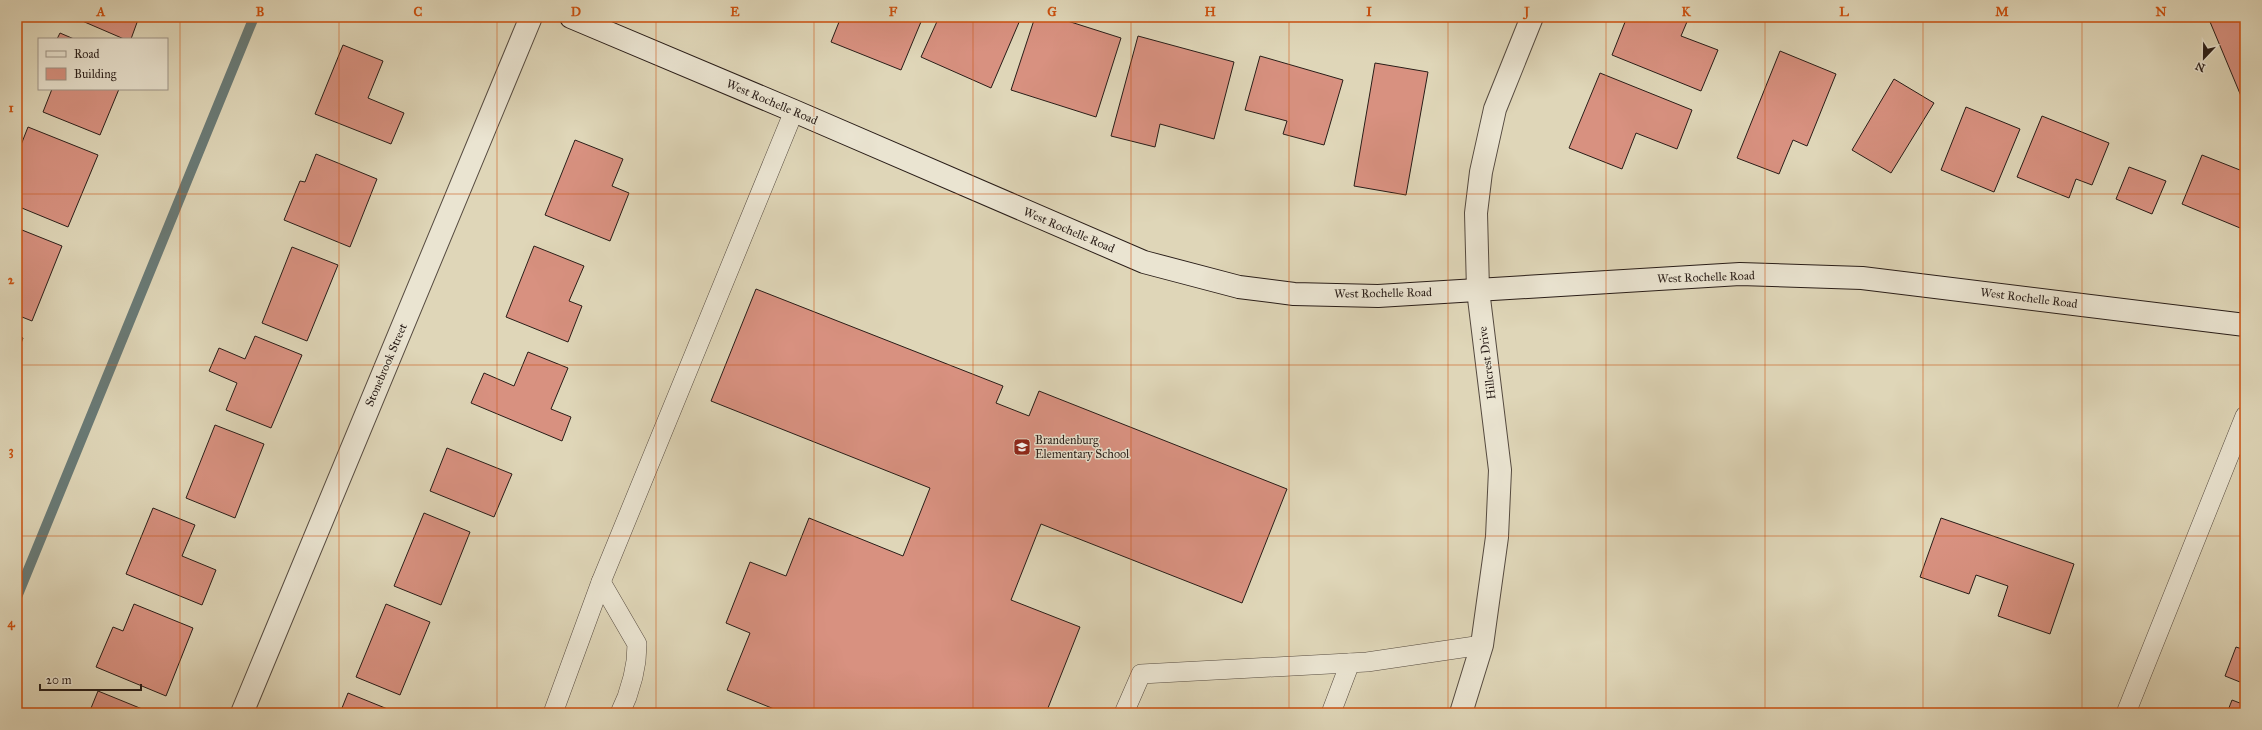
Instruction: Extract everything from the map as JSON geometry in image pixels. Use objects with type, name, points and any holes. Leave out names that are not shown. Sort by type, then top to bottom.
[{"type":"main road","name":"Stonebrook Street","points":[[242,713],[531,17]]},
{"type":"main road","name":"West Rochelle Road","points":[[571,17],[1151,264],[1239,287],[1294,294],[1378,296],[1740,274],[1862,278],[2245,325]]},
{"type":"main road","name":"Hillcrest Drive","points":[[1461,713],[1482,645],[1497,537],[1500,470],[1478,290],[1476,213],[1481,172],[1494,109],[1532,17]]},
{"type":"lane","points":[[553,713],[601,582],[794,111]]},
{"type":"lane","points":[[2126,713],[2245,416]]},
{"type":"lane","points":[[601,582],[637,644],[634,669],[627,697],[620,713]]},
{"type":"lane","points":[[1124,713],[1140,674],[1350,663],[1482,645]]},
{"type":"lane","points":[[1331,713],[1350,663]]},
{"type":"building","points":[[73,17],[139,17],[131,38],[122,38]]},
{"type":"building","points":[[841,17],[923,17],[901,70],[831,42]]},
{"type":"building","points":[[939,17],[1014,17],[1020,20],[991,88],[921,57]]},
{"type":"building","points":[[1035,17],[1055,17],[1121,38],[1096,117],[1011,90]]},
{"type":"building","points":[[1627,17],[1689,17],[1681,36],[1718,50],[1701,91],[1612,55]]},
{"type":"building","points":[[2208,17],[2245,17],[2245,94],[2241,96]]},
{"type":"building","points":[[60,33],[72,38],[58,38]]},
{"type":"building","points":[[1138,36],[1234,62],[1214,139],[1160,124],[1155,147],[1111,136]]},
{"type":"building","points":[[343,45],[383,61],[368,98],[404,113],[391,144],[315,114]]},
{"type":"building","points":[[1780,51],[1836,74],[1807,146],[1793,140],[1779,174],[1737,158]]},
{"type":"building","points":[[1260,56],[1343,80],[1324,145],[1283,134],[1287,121],[1245,110]]},
{"type":"building","points":[[1375,63],[1428,72],[1406,195],[1354,186]]},
{"type":"building","points":[[1600,73],[1692,110],[1677,149],[1636,133],[1622,169],[1569,148]]},
{"type":"building","points":[[1894,79],[1934,103],[1891,173],[1852,150]]},
{"type":"building","points":[[52,90],[119,90],[100,135],[43,112]]},
{"type":"building","points":[[1966,107],[2020,129],[1994,192],[1941,170]]},
{"type":"building","points":[[2042,116],[2109,143],[2092,185],[2076,179],[2069,198],[2017,177]]},
{"type":"building","points":[[28,127],[98,155],[68,227],[17,206],[17,155]]},
{"type":"building","points":[[575,140],[623,159],[612,186],[629,193],[610,241],[545,215]]},
{"type":"building","points":[[316,154],[377,179],[350,247],[284,220],[300,181],[305,182]]},
{"type":"building","points":[[2202,155],[2245,172],[2245,230],[2182,204]]},
{"type":"building","points":[[2129,167],[2166,181],[2152,214],[2116,199]]},
{"type":"building","points":[[17,228],[62,246],[32,321],[17,315]]},
{"type":"building","points":[[534,246],[584,266],[569,301],[582,306],[568,342],[506,317]]},
{"type":"building","points":[[292,247],[338,265],[307,341],[262,323]]},
{"type":"building","points":[[756,289],[1003,386],[996,403],[1029,416],[1039,391],[1287,489],[1242,603],[1041,524],[1011,600],[1080,627],[1046,713],[784,713],[727,690],[750,633],[726,623],[750,562],[786,576],[809,518],[903,556],[930,488],[711,401]]},
{"type":"building","points":[[17,335],[23,338],[17,354]]},
{"type":"building","points":[[255,336],[302,355],[271,428],[226,410],[237,383],[209,371],[219,348],[245,359]]},
{"type":"building","points":[[528,352],[568,368],[551,409],[571,417],[562,441],[471,403],[484,373],[514,386]]},
{"type":"building","points":[[215,425],[264,444],[235,518],[186,498]]},
{"type":"building","points":[[447,448],[512,474],[494,517],[430,491]]},
{"type":"building","points":[[153,508],[195,525],[182,556],[216,570],[202,605],[126,574]]},
{"type":"building","points":[[424,513],[470,532],[441,605],[394,586]]},
{"type":"building","points":[[1941,518],[2074,564],[2050,634],[1998,616],[2008,586],[1976,575],[1969,594],[1920,577]]},
{"type":"building","points":[[134,604],[193,628],[166,696],[96,667],[113,627],[123,631]]},
{"type":"building","points":[[386,604],[430,622],[400,695],[356,677]]},
{"type":"building","points":[[2236,647],[2245,650],[2245,684],[2225,676]]},
{"type":"building","points":[[98,691],[152,713],[89,713]]},
{"type":"building","points":[[348,693],[395,712],[395,713],[340,713]]},
{"type":"building","points":[[2232,700],[2245,705],[2245,713],[2227,713]]},
{"type":"waterway","points":[[17,597],[254,17]]},
{"type":"place","name":"Brandenburg Elementary School","points":[[1022,447]]}]
